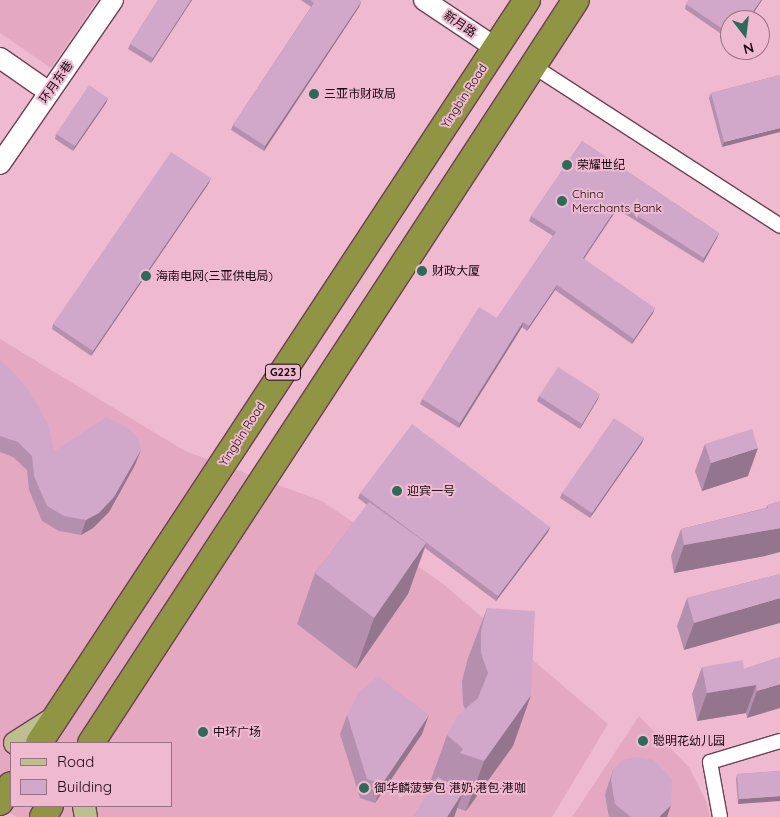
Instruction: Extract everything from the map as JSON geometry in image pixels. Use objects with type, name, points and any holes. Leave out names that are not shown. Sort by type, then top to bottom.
[{"type":"highway","name":"Yingbin Road","points":[[40,742],[527,0]]},
{"type":"highway","points":[[93,742],[576,0]]},
{"type":"highway","points":[[0,802],[10,787]]},
{"type":"main road","points":[[17,742],[57,716]]},
{"type":"street","name":"环月东巷","points":[[0,164],[113,0]]},
{"type":"street","name":"新月路","points":[[424,0],[496,48]]},
{"type":"street","points":[[0,58],[49,92]]},
{"type":"street","points":[[533,66],[780,226]]},
{"type":"street","points":[[720,817],[710,762],[780,741]]},
{"type":"shaded area","points":[[0,0],[98,0],[51,68],[0,33]]},
{"type":"shaded area","points":[[0,339],[185,451],[322,501],[442,583],[608,724],[552,817],[17,817],[0,808]]},
{"type":"shaded area","name":"聪明花幼儿园","points":[[639,716],[689,767],[707,803],[710,817],[572,817]]},
{"type":"building","points":[[158,0],[191,0],[153,58],[130,44]]},
{"type":"building","points":[[310,0],[359,0],[361,2],[265,146],[233,125],[314,3]]},
{"type":"building","points":[[689,0],[761,0],[754,10],[720,10],[720,27],[686,4]]},
{"type":"building","points":[[780,75],[780,128],[724,142],[711,93]]},
{"type":"building","points":[[89,85],[108,98],[75,146],[56,134]]},
{"type":"building","points":[[582,141],[719,233],[704,258],[619,204],[583,258],[655,308],[634,339],[557,285],[529,326],[523,322],[460,423],[422,399],[479,307],[497,318],[556,232],[531,216]]},
{"type":"building","points":[[171,152],[211,178],[93,351],[53,324]]},
{"type":"building","points":[[0,360],[28,389],[48,424],[54,451],[106,417],[127,427],[138,438],[141,450],[114,497],[99,513],[86,520],[64,516],[47,506],[34,476],[32,456],[18,442],[0,436]]},
{"type":"building","points":[[558,367],[600,394],[582,424],[539,396]]},
{"type":"building","points":[[614,418],[644,438],[592,513],[562,493]]},
{"type":"building","points":[[412,424],[550,527],[498,596],[360,493]]},
{"type":"building","points":[[752,429],[758,448],[711,463],[705,444]]},
{"type":"building","points":[[780,501],[780,528],[684,545],[681,529],[768,508],[768,505]]},
{"type":"building","points":[[369,502],[426,543],[374,618],[315,573]]},
{"type":"building","points":[[780,574],[780,598],[694,623],[687,598]]},
{"type":"building","points":[[487,608],[535,611],[531,695],[484,761],[460,753],[463,749],[447,735],[458,715],[478,698],[488,673],[481,653],[481,631]]},
{"type":"building","points":[[780,657],[780,684],[757,691],[756,685],[707,693],[702,667],[743,660],[744,669]]},
{"type":"building","points":[[378,676],[429,715],[382,784],[367,779],[347,715],[358,693]]},
{"type":"building","points":[[636,757],[654,760],[672,779],[671,805],[660,817],[631,817],[615,804],[611,780],[613,770],[622,760]]},
{"type":"building","points":[[780,771],[780,796],[739,799],[737,774]]},
{"type":"building","points":[[438,777],[463,792],[447,817],[413,817]]},
{"type":"place","name":"三亚市财政局","points":[[314,94]]},
{"type":"place","name":"荣耀世纪","points":[[567,165]]},
{"type":"place","name":"China Merchants Bank","points":[[562,201]]},
{"type":"place","name":"财政大厦","points":[[422,271]]},
{"type":"place","name":"海南电网(三亚供电局)","points":[[146,276]]},
{"type":"place","name":"迎宾一号","points":[[397,491]]},
{"type":"place","name":"中环广场","points":[[203,732]]},
{"type":"place","name":"聪明花幼儿园","points":[[643,741]]},
{"type":"place","name":"御华麟菠萝包 港奶·港包·港咖","points":[[364,788]]}]
